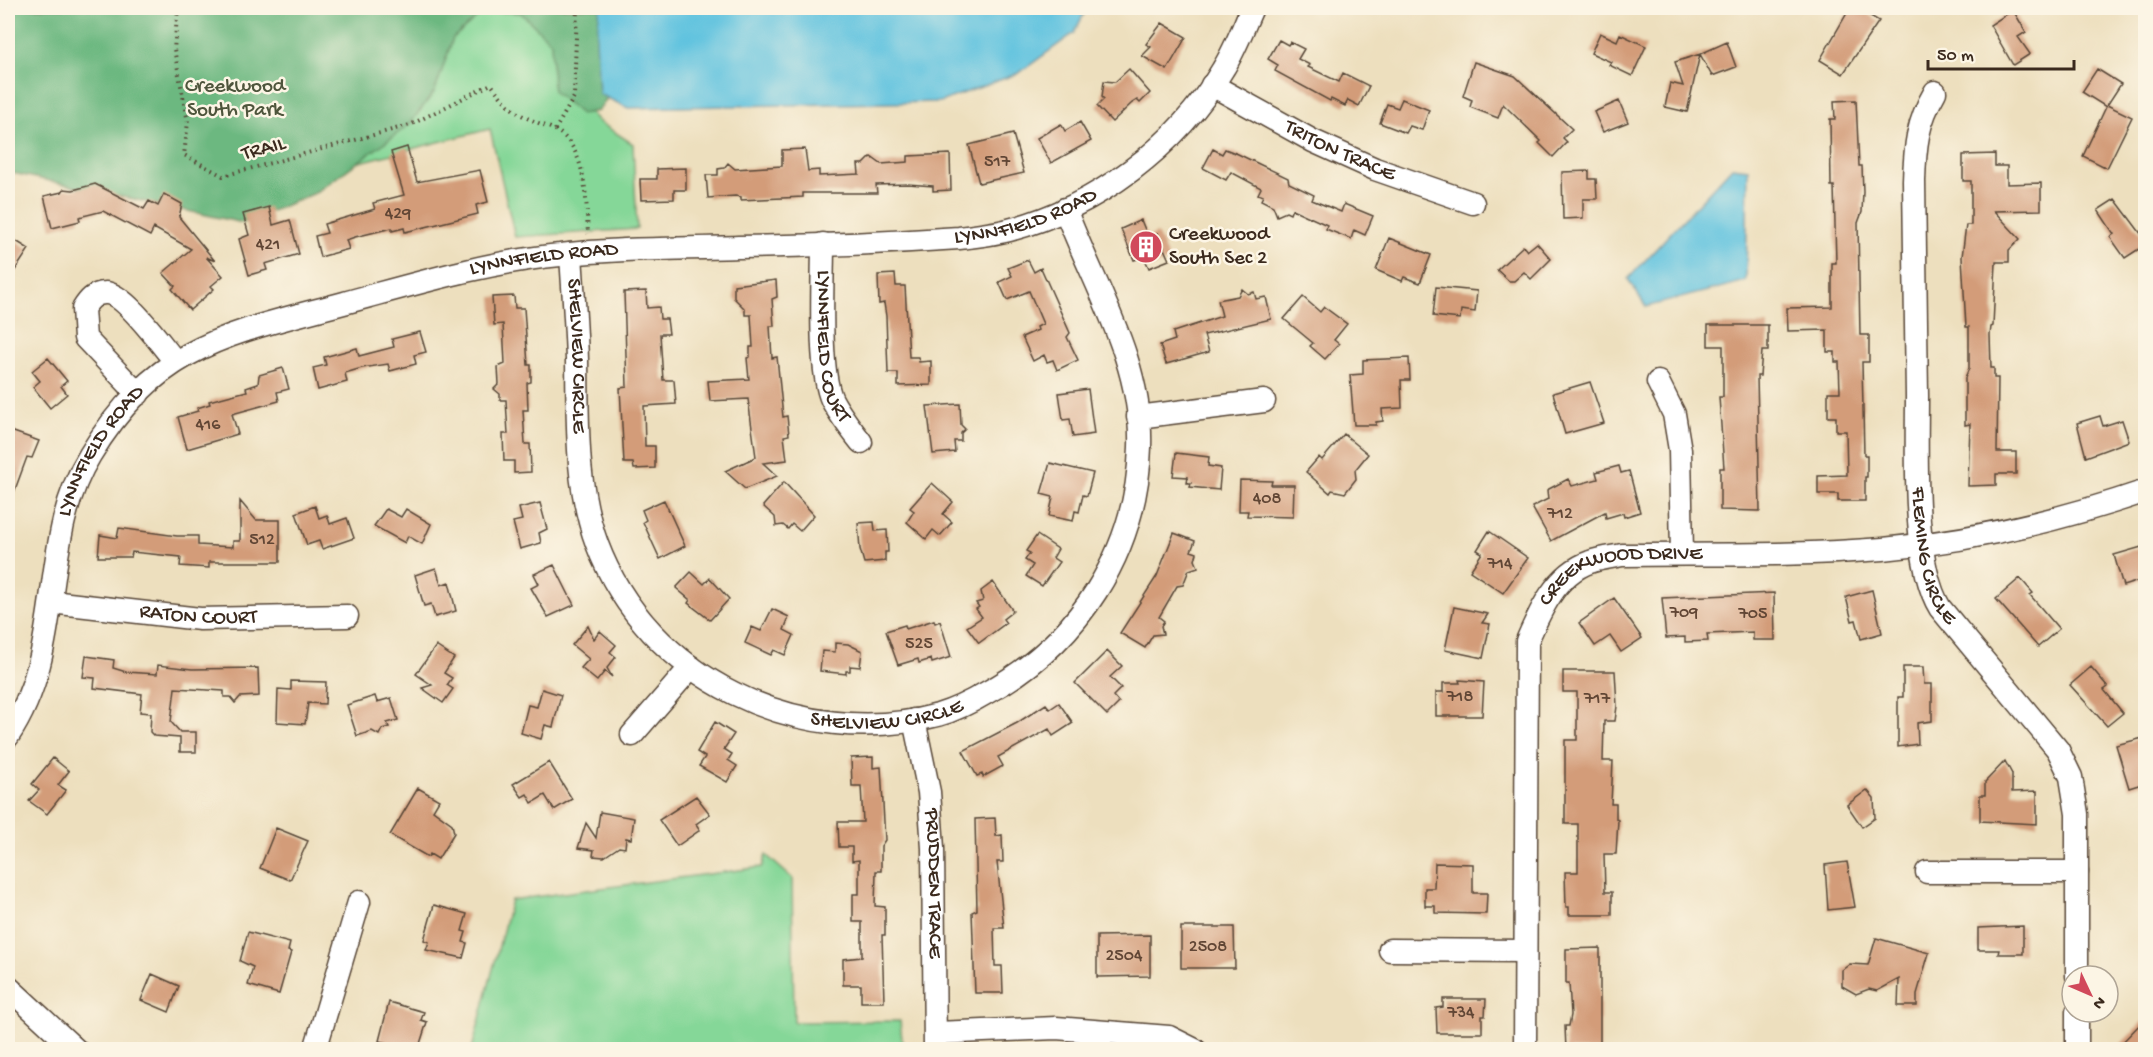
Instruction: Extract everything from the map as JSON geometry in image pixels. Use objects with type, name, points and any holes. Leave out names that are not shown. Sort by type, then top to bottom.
[{"type":"street","name":"LYNNFIELD ROAD","points":[[8,736],[26,704],[38,674],[62,529],[83,468],[115,418],[175,361],[204,345],[266,323],[461,272],[580,254],[960,238],[1006,231],[1065,209],[1115,181],[1148,158],[1174,133],[1212,86],[1223,70],[1252,8]]},
{"type":"street","name":"TRITON TRACE","points":[[1212,86],[1312,141],[1375,169],[1473,203]]},
{"type":"street","name":"FLEMING CIRCLE","points":[[1935,93],[1921,116],[1915,150],[1914,181],[1918,493],[1926,577],[1931,593],[1940,608],[2058,750],[2072,777],[2077,814],[2077,964]]},
{"type":"street","name":"SHELVIEW CIRCLE","points":[[580,254],[577,430],[583,490],[597,543],[630,606],[658,639],[719,687],[796,718],[875,725],[914,720],[965,705],[1009,681],[1044,655],[1095,597],[1116,560],[1129,523],[1137,485],[1141,445],[1138,417],[1131,375],[1116,327],[1080,250],[1065,209]]},
{"type":"street","name":"LYNNFIELD COURT","points":[[823,244],[826,375],[831,398],[843,419],[861,441]]},
{"type":"street","points":[[138,394],[86,338],[82,309],[92,297],[106,292],[122,299],[175,361]]},
{"type":"street","points":[[1658,382],[1674,414],[1680,450],[1682,554]]},
{"type":"street","points":[[1138,417],[1264,401]]},
{"type":"street","name":"CREEKWOOD DRIVE","points":[[1525,1050],[1527,641],[1540,609],[1560,582],[1588,562],[1622,555],[1841,551],[1923,543],[2032,524],[2145,491]]},
{"type":"street","name":"RATON COURT","points":[[51,602],[200,619],[347,616]]},
{"type":"street","points":[[633,735],[691,667]]},
{"type":"street","name":"PRUDDEN TRACE","points":[[914,720],[930,792],[935,1041]]},
{"type":"street","points":[[1927,872],[2077,872]]},
{"type":"street","points":[[315,1050],[359,902]]},
{"type":"street","points":[[1390,950],[1524,951]]},
{"type":"street","points":[[12,1001],[76,1050]]},
{"type":"street","points":[[2077,1024],[2077,1050]]},
{"type":"street","points":[[935,1041],[1056,1028],[1169,1037],[1195,1050]]},
{"type":"path","name":"TRAIL","points":[[178,8],[174,49],[188,122],[184,155],[222,176],[410,125],[492,84],[510,110],[538,125],[555,130]]},
{"type":"path","points":[[577,8],[574,97],[555,130],[570,144],[580,164],[586,189],[580,254]]},
{"type":"green space","name":"Creekwood South Park","points":[[8,8],[593,8],[586,108],[599,122],[633,144],[637,229],[515,237],[490,129],[226,196]]},
{"type":"green space","name":"Creekwood South Park","points":[[8,8],[620,8],[613,90],[598,111],[581,114],[553,91],[551,42],[521,13],[485,11],[453,38],[435,91],[409,125],[315,193],[243,223],[8,172]]},
{"type":"green space","points":[[766,855],[792,878],[794,1022],[900,1021],[903,1049],[472,1049],[511,900],[762,867]]},
{"type":"water","points":[[600,8],[1087,8],[1074,33],[1019,73],[940,102],[628,108],[599,94],[596,39]]},
{"type":"water","points":[[1732,167],[1748,169],[1746,281],[1646,307],[1628,279]]},
{"type":"building","points":[[1850,8],[1857,8],[1879,21],[1843,74],[1820,60]]},
{"type":"building","points":[[2013,10],[2026,32],[2018,37],[2030,54],[2013,65],[1990,25]]},
{"type":"building","points":[[1162,23],[1186,37],[1167,70],[1142,56],[1151,47],[1146,44]]},
{"type":"building","points":[[1600,33],[1617,41],[1620,34],[1646,46],[1632,76],[1609,65],[1611,62],[1591,53]]},
{"type":"building","points":[[1279,40],[1288,45],[1290,42],[1304,49],[1298,59],[1310,65],[1308,67],[1339,82],[1343,73],[1369,86],[1359,106],[1348,100],[1345,106],[1331,99],[1330,101],[1275,71],[1278,65],[1268,59]]},
{"type":"building","points":[[1727,42],[1736,67],[1712,76],[1700,54]]},
{"type":"building","points":[[1700,54],[1687,112],[1665,107],[1670,83],[1683,86],[1675,62]]},
{"type":"building","points":[[1474,62],[1515,76],[1572,129],[1563,138],[1567,142],[1553,157],[1539,143],[1541,141],[1503,104],[1498,118],[1470,107],[1472,100],[1463,96]]},
{"type":"building","points":[[1129,69],[1150,93],[1140,103],[1137,100],[1132,103],[1112,122],[1097,106],[1104,99],[1102,97],[1104,81],[1115,82]]},
{"type":"building","points":[[2097,69],[2121,84],[2106,107],[2082,92]]},
{"type":"building","points":[[1402,99],[1429,110],[1422,130],[1410,126],[1406,133],[1380,123],[1387,104],[1398,108]]},
{"type":"building","points":[[1856,100],[1859,166],[1862,166],[1863,192],[1862,212],[1858,223],[1860,335],[1869,335],[1869,362],[1862,362],[1864,455],[1867,455],[1867,477],[1865,477],[1865,501],[1838,501],[1838,494],[1818,494],[1818,476],[1847,475],[1846,431],[1836,431],[1836,417],[1828,417],[1828,392],[1840,392],[1839,362],[1835,362],[1835,352],[1827,352],[1827,330],[1788,331],[1787,308],[1832,307],[1832,263],[1836,263],[1830,119],[1835,119],[1834,101]]},
{"type":"building","points":[[1619,101],[1628,122],[1603,132],[1594,112]]},
{"type":"building","points":[[2107,105],[2132,117],[2107,168],[2083,156]]},
{"type":"building","points":[[1080,122],[1091,141],[1051,163],[1037,138],[1061,124],[1065,131]]},
{"type":"building","points":[[1013,134],[1024,173],[979,183],[969,145]]},
{"type":"building","points":[[407,147],[417,182],[480,170],[488,202],[476,205],[478,214],[405,232],[404,228],[392,231],[392,228],[355,237],[346,240],[349,249],[320,257],[315,236],[327,233],[324,224],[375,209],[373,203],[404,195],[391,152]]},
{"type":"building","points":[[805,149],[808,171],[819,170],[819,176],[859,174],[858,164],[864,164],[871,157],[881,164],[908,162],[908,156],[950,154],[951,190],[933,191],[933,186],[908,184],[876,185],[877,193],[803,193],[803,197],[741,200],[741,197],[735,196],[708,198],[706,175],[718,175],[718,169],[724,168],[728,163],[735,169],[782,166],[782,150]]},
{"type":"building","points":[[1213,149],[1222,154],[1225,149],[1238,154],[1288,178],[1289,183],[1314,195],[1312,200],[1341,212],[1344,204],[1373,216],[1365,235],[1354,230],[1351,239],[1326,229],[1327,225],[1292,209],[1290,214],[1286,212],[1277,216],[1273,206],[1261,200],[1263,196],[1258,194],[1261,188],[1231,172],[1226,180],[1203,168]]},
{"type":"building","points":[[1995,154],[1995,166],[2007,166],[2007,184],[2041,183],[2041,210],[1994,211],[2020,239],[2009,250],[2009,262],[1996,262],[1993,326],[1990,335],[1991,368],[1994,368],[1994,378],[1998,378],[1997,452],[2016,452],[2016,474],[1996,474],[1996,485],[1968,486],[1970,424],[1965,425],[1965,378],[1969,368],[1969,327],[1966,327],[1962,257],[1966,225],[1971,225],[1971,181],[1963,181],[1963,155]]},
{"type":"building","points":[[686,168],[686,190],[674,190],[674,199],[641,200],[640,179],[657,179],[657,169]]},
{"type":"building","points":[[1589,171],[1589,179],[1596,179],[1597,199],[1583,199],[1583,218],[1563,219],[1562,172]]},
{"type":"building","points":[[95,184],[144,209],[149,201],[158,206],[164,194],[182,204],[179,217],[215,261],[206,257],[223,276],[211,286],[214,289],[190,310],[172,289],[175,286],[163,273],[191,249],[154,228],[150,236],[103,211],[79,217],[80,221],[52,228],[44,196],[62,192],[64,189],[73,190]]},
{"type":"building","points":[[2115,199],[2145,239],[2145,245],[2125,258],[2110,237],[2114,234],[2098,210]]},
{"type":"building","points":[[269,207],[273,225],[290,220],[299,254],[265,264],[267,270],[249,275],[239,239],[249,235],[243,214]]},
{"type":"building","name":"Creekwood South Sec 2","points":[[1141,220],[1148,237],[1157,233],[1169,260],[1149,268],[1144,257],[1134,260],[1121,229]]},
{"type":"building","points":[[8,236],[29,249],[8,281]]},
{"type":"building","points":[[1389,238],[1431,255],[1420,283],[1404,277],[1402,281],[1376,270]]},
{"type":"building","points":[[1537,243],[1551,259],[1531,279],[1524,272],[1514,281],[1509,281],[1497,270],[1523,246],[1527,251]]},
{"type":"building","points":[[1028,260],[1034,272],[1041,268],[1070,333],[1067,337],[1078,360],[1057,370],[1053,360],[1047,362],[1044,355],[1033,361],[1022,337],[1038,330],[1037,327],[1043,324],[1029,291],[1007,300],[999,282],[1012,276],[1008,268]]},
{"type":"building","points":[[895,274],[896,286],[905,286],[909,357],[918,357],[919,362],[931,361],[931,385],[898,386],[898,373],[888,373],[886,316],[884,303],[879,304],[878,275]]},
{"type":"building","points":[[776,280],[777,297],[772,299],[774,326],[770,326],[772,358],[777,357],[783,417],[787,416],[789,435],[784,436],[787,460],[763,463],[777,476],[745,489],[725,471],[756,457],[748,399],[710,401],[708,381],[749,379],[747,358],[750,357],[750,347],[753,347],[751,315],[745,315],[745,309],[734,298],[734,285]]},
{"type":"building","points":[[1436,287],[1477,291],[1475,312],[1461,310],[1460,319],[1433,316]]},
{"type":"building","points":[[1242,289],[1248,294],[1254,292],[1256,299],[1266,297],[1271,319],[1204,335],[1209,352],[1166,364],[1160,345],[1175,340],[1173,332],[1222,316],[1218,300],[1238,296]]},
{"type":"building","points":[[646,291],[647,308],[659,307],[660,319],[667,319],[669,334],[660,334],[663,380],[674,380],[676,404],[644,406],[645,446],[655,446],[655,468],[634,469],[633,463],[624,463],[620,388],[627,387],[624,292]]},
{"type":"building","points":[[514,296],[515,308],[524,308],[528,365],[531,365],[531,382],[527,383],[528,410],[523,410],[525,444],[530,444],[531,472],[514,473],[514,461],[504,461],[503,434],[508,434],[506,400],[500,400],[500,394],[494,389],[499,384],[498,367],[505,364],[503,324],[494,325],[492,297]]},
{"type":"building","points":[[1303,297],[1320,312],[1324,307],[1347,324],[1334,340],[1339,344],[1325,359],[1310,346],[1313,343],[1284,319]]},
{"type":"building","points":[[1708,325],[1768,325],[1768,351],[1762,351],[1760,376],[1757,376],[1760,511],[1720,510],[1720,468],[1724,468],[1719,397],[1723,397],[1723,346],[1708,346]]},
{"type":"building","points":[[420,332],[426,352],[414,355],[416,364],[390,371],[388,364],[362,368],[345,373],[347,382],[318,390],[313,368],[326,365],[324,357],[357,348],[359,356],[394,347],[392,339]]},
{"type":"building","points":[[48,358],[67,381],[61,386],[67,394],[50,408],[33,387],[40,381],[32,371]]},
{"type":"building","points":[[1409,358],[1410,380],[1401,380],[1402,408],[1382,409],[1383,421],[1376,422],[1376,425],[1354,425],[1350,375],[1363,374],[1363,360]]},
{"type":"building","points":[[283,368],[289,389],[277,392],[279,401],[232,414],[238,434],[187,449],[178,417],[198,411],[197,408],[210,404],[209,401],[247,391],[246,388],[258,384],[259,375]]},
{"type":"building","points":[[1590,382],[1604,423],[1565,434],[1553,393]]},
{"type":"building","points":[[1088,389],[1094,434],[1073,437],[1070,419],[1063,420],[1059,393]]},
{"type":"building","points":[[960,404],[961,425],[965,429],[961,433],[961,441],[954,441],[955,452],[933,454],[927,406]]},
{"type":"building","points":[[2100,416],[2103,426],[2122,420],[2129,441],[2086,457],[2077,423]]},
{"type":"building","points":[[8,430],[39,441],[32,458],[27,457],[9,506]]},
{"type":"building","points":[[1344,434],[1368,454],[1355,470],[1356,479],[1345,493],[1332,490],[1330,493],[1306,472],[1319,457],[1322,460]]},
{"type":"building","points":[[1176,453],[1209,457],[1208,466],[1221,468],[1219,490],[1190,487],[1191,483],[1187,483],[1188,477],[1173,476]]},
{"type":"building","points":[[1050,463],[1093,473],[1087,496],[1083,495],[1079,512],[1075,511],[1073,521],[1049,516],[1053,497],[1041,494]]},
{"type":"building","points":[[1619,466],[1621,473],[1629,471],[1640,512],[1624,517],[1623,513],[1606,518],[1605,512],[1551,541],[1532,507],[1548,499],[1547,490],[1568,479],[1572,486],[1598,479],[1596,472]]},
{"type":"building","points":[[1240,480],[1272,481],[1271,485],[1294,485],[1293,517],[1247,516],[1248,511],[1239,511]]},
{"type":"building","points":[[784,482],[814,515],[800,531],[792,524],[788,529],[783,525],[776,526],[775,517],[763,506]]},
{"type":"building","points":[[932,483],[953,502],[943,514],[952,522],[940,536],[933,530],[926,539],[907,522],[914,511],[910,508]]},
{"type":"building","points":[[664,500],[685,546],[660,559],[643,522],[646,520],[642,510]]},
{"type":"building","points":[[240,501],[256,520],[280,520],[280,562],[209,562],[209,568],[180,566],[181,557],[132,552],[131,557],[98,557],[100,535],[117,538],[119,528],[177,536],[198,536],[198,545],[233,547],[233,541],[240,541]]},
{"type":"building","points":[[540,503],[547,529],[539,533],[541,543],[520,549],[513,522],[522,520],[519,508]]},
{"type":"building","points":[[315,506],[319,518],[327,515],[330,524],[347,518],[354,538],[322,549],[319,541],[307,545],[296,513]]},
{"type":"building","points":[[386,509],[401,517],[406,509],[431,524],[422,544],[408,536],[405,543],[374,526]]},
{"type":"building","points":[[874,522],[875,531],[887,530],[888,552],[885,552],[885,561],[864,563],[860,549],[858,523]]},
{"type":"building","points":[[1489,531],[1528,558],[1503,593],[1470,571],[1482,553],[1477,550]]},
{"type":"building","points":[[1174,533],[1195,541],[1191,551],[1197,553],[1195,560],[1198,567],[1189,570],[1183,585],[1177,586],[1159,617],[1164,621],[1161,626],[1163,634],[1153,635],[1145,648],[1120,633],[1157,576]]},
{"type":"building","points":[[1037,535],[1058,549],[1053,558],[1059,562],[1042,586],[1026,576],[1033,565],[1025,560],[1030,553],[1026,551]]},
{"type":"building","points":[[2145,546],[2145,573],[2140,574],[2142,580],[2123,586],[2114,555]]},
{"type":"building","points":[[554,565],[574,605],[548,617],[531,588],[539,584],[534,574]]},
{"type":"building","points":[[436,568],[441,585],[449,582],[456,611],[435,617],[431,604],[424,606],[415,575]]},
{"type":"building","points":[[691,572],[704,584],[710,578],[729,599],[710,620],[688,603],[690,600],[676,588]]},
{"type":"building","points":[[2020,578],[2033,593],[2030,595],[2059,629],[2038,647],[1996,599]]},
{"type":"building","points":[[993,582],[1013,611],[1003,619],[1006,623],[979,643],[967,627],[982,617],[976,609],[979,607],[976,603],[983,601],[981,591]]},
{"type":"building","points":[[1872,590],[1882,633],[1861,639],[1856,620],[1852,621],[1846,597]]},
{"type":"building","points":[[1774,593],[1775,640],[1753,640],[1753,632],[1707,634],[1708,641],[1685,642],[1685,637],[1666,638],[1662,598]]},
{"type":"building","points":[[1614,598],[1642,638],[1621,652],[1610,636],[1595,646],[1579,623]]},
{"type":"building","points":[[1454,607],[1488,614],[1482,623],[1490,624],[1483,658],[1445,650]]},
{"type":"building","points":[[772,609],[789,617],[784,630],[794,635],[785,655],[774,650],[771,655],[745,643],[752,627],[761,631]]},
{"type":"building","points":[[934,620],[935,623],[940,621],[951,657],[932,663],[931,659],[919,663],[918,659],[898,665],[886,631],[905,625],[906,629]]},
{"type":"building","points":[[588,626],[594,639],[600,631],[616,645],[610,652],[616,657],[607,668],[612,677],[605,671],[597,681],[581,668],[589,659],[572,645]]},
{"type":"building","points":[[835,643],[848,644],[862,651],[860,667],[850,666],[850,671],[846,671],[846,674],[820,671],[822,651],[835,652]]},
{"type":"building","points":[[436,646],[454,658],[444,673],[452,678],[447,685],[453,689],[443,703],[422,688],[432,685],[416,674]]},
{"type":"building","points":[[1107,651],[1122,666],[1110,677],[1121,688],[1113,696],[1119,703],[1107,715],[1075,683]]},
{"type":"building","points":[[86,656],[114,660],[113,668],[126,672],[157,674],[158,665],[192,669],[258,668],[259,696],[240,697],[235,703],[230,697],[224,697],[224,691],[175,688],[171,722],[180,732],[196,732],[196,752],[180,752],[180,738],[154,736],[150,732],[151,713],[140,712],[142,694],[94,688],[95,678],[83,677]]},
{"type":"building","points":[[1903,667],[1923,667],[1924,684],[1932,684],[1932,721],[1917,723],[1918,744],[1898,747],[1898,697],[1903,697]]},
{"type":"building","points":[[2091,667],[2108,687],[2104,690],[2123,713],[2107,726],[2070,685]]},
{"type":"building","points":[[1563,671],[1615,671],[1617,706],[1615,721],[1604,721],[1603,761],[1613,761],[1611,804],[1616,804],[1616,819],[1618,820],[1616,854],[1604,854],[1605,892],[1612,892],[1612,915],[1569,915],[1569,907],[1566,907],[1565,872],[1578,872],[1578,824],[1565,824],[1565,740],[1577,740],[1577,692],[1563,692]]},
{"type":"building","points":[[1459,680],[1484,682],[1482,716],[1436,716],[1436,692],[1443,692],[1443,683],[1460,683]]},
{"type":"building","points":[[291,681],[326,682],[325,704],[308,703],[305,724],[277,722],[278,689],[291,690]]},
{"type":"building","points":[[542,689],[561,695],[553,727],[545,725],[541,739],[521,733],[528,705],[537,707]]},
{"type":"building","points":[[375,696],[377,702],[391,698],[398,720],[387,723],[389,727],[382,729],[379,735],[372,731],[357,736],[347,705]]},
{"type":"building","points":[[1059,703],[1073,723],[1053,736],[1049,729],[998,757],[1003,766],[983,777],[982,774],[977,776],[963,751],[1017,723],[1046,704],[1050,709]]},
{"type":"building","points":[[715,722],[734,734],[724,749],[732,754],[728,760],[737,766],[727,782],[699,766],[705,757],[697,752]]},
{"type":"building","points":[[2143,738],[2145,783],[2129,788],[2116,745]]},
{"type":"building","points":[[873,757],[873,768],[881,767],[885,840],[881,846],[881,871],[876,871],[875,906],[885,907],[885,935],[882,935],[884,1002],[861,1002],[861,985],[843,985],[843,959],[862,957],[862,922],[853,922],[853,894],[859,894],[859,860],[852,861],[852,847],[839,847],[838,822],[863,822],[861,786],[852,786],[851,758]]},
{"type":"building","points":[[53,758],[69,771],[58,785],[66,790],[47,814],[29,801],[39,790],[32,784]]},
{"type":"building","points":[[2005,761],[2012,774],[2012,792],[2037,791],[2037,824],[1980,821],[1980,795],[1985,795],[1985,782]]},
{"type":"building","points":[[549,762],[572,799],[554,810],[545,795],[532,803],[527,794],[522,797],[513,784]]},
{"type":"building","points":[[418,788],[439,800],[433,810],[452,824],[454,833],[438,859],[430,854],[428,857],[390,835]]},
{"type":"building","points":[[1867,790],[1874,798],[1875,818],[1862,827],[1847,805]]},
{"type":"building","points":[[696,796],[710,814],[696,824],[700,830],[677,846],[659,820]]},
{"type":"building","points":[[600,812],[634,818],[631,839],[626,838],[625,848],[619,847],[604,857],[593,856],[594,850],[578,848],[586,823],[596,838]]},
{"type":"building","points":[[995,818],[996,836],[1002,835],[1003,862],[997,862],[1004,928],[994,928],[995,966],[1002,966],[1003,993],[975,993],[972,912],[977,910],[975,819]]},
{"type":"building","points":[[276,828],[308,841],[290,880],[260,868]]},
{"type":"building","points":[[1847,862],[1855,907],[1828,910],[1825,865]]},
{"type":"building","points":[[1435,863],[1473,864],[1473,893],[1487,893],[1486,914],[1435,913],[1435,906],[1425,906],[1425,888],[1434,888]]},
{"type":"building","points":[[434,905],[467,914],[462,931],[466,932],[463,942],[467,943],[463,958],[426,950],[429,942],[424,940]]},
{"type":"building","points":[[2023,926],[2023,954],[1998,954],[1999,950],[1978,950],[1978,928]]},
{"type":"building","points":[[1181,927],[1234,927],[1235,968],[1181,968]]},
{"type":"building","points":[[248,932],[290,943],[288,951],[291,952],[279,994],[248,985],[253,967],[240,961]]},
{"type":"building","points":[[1150,935],[1150,976],[1097,977],[1097,936]]},
{"type":"building","points":[[1876,938],[1929,953],[1917,994],[1917,1006],[1898,1006],[1899,979],[1877,991],[1869,989],[1856,994],[1842,986],[1842,970],[1850,964],[1868,965]]},
{"type":"building","points":[[1600,948],[1600,1050],[1566,1050],[1565,1026],[1569,1026],[1571,1015],[1569,983],[1566,983],[1566,949]]},
{"type":"building","points":[[152,974],[179,986],[169,1012],[141,1000]]},
{"type":"building","points":[[1443,999],[1486,999],[1485,1016],[1482,1016],[1482,1033],[1437,1033],[1436,1008],[1443,1007]]},
{"type":"building","points":[[389,1002],[424,1012],[421,1020],[427,1022],[418,1050],[379,1041]]},
{"type":"building","points":[[2145,1019],[2145,1050],[2115,1050]]},
{"type":"place","name":"Creekwood South Sec 2","points":[[1146,247]]}]
